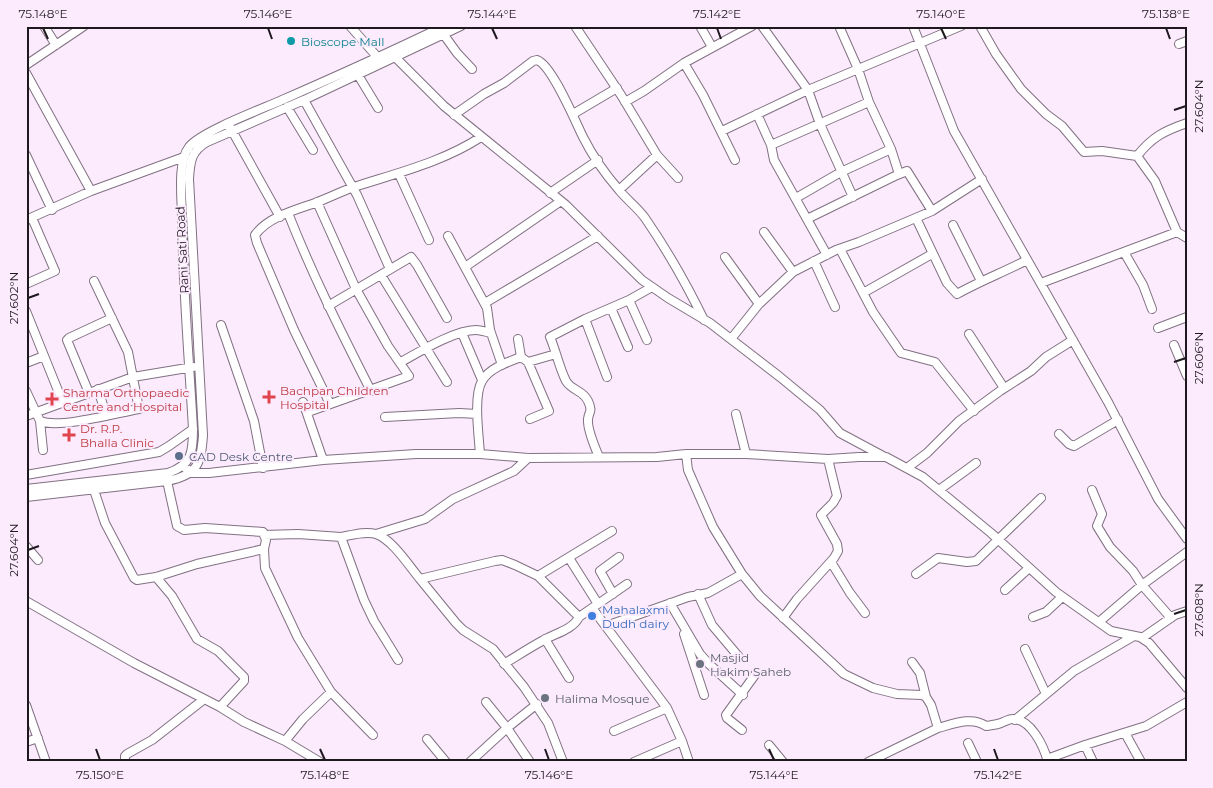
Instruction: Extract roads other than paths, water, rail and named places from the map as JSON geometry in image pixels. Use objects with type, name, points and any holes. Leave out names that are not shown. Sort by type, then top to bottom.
[{"type":"street","points":[[44,26],[56,45]]},
{"type":"street","points":[[26,66],[84,26]]},
{"type":"street","points":[[350,26],[381,60]]},
{"type":"street","points":[[26,489],[168,473],[183,466],[191,453],[193,429],[183,274],[186,179],[184,157],[188,148],[195,140],[230,128],[444,30],[461,26]]},
{"type":"street","points":[[575,26],[626,102],[657,154],[678,178]]},
{"type":"street","points":[[700,26],[712,47]]},
{"type":"street","points":[[626,102],[684,63],[752,26]]},
{"type":"street","points":[[762,26],[808,90],[820,124],[853,197]]},
{"type":"street","points":[[839,26],[890,149],[898,175]]},
{"type":"street","points":[[912,26],[954,131],[1118,420],[1158,499],[1187,539]]},
{"type":"street","points":[[722,131],[808,90],[961,26]]},
{"type":"street","points":[[980,26],[996,54],[1021,89],[1046,114],[1062,126],[1084,152],[1102,151],[1137,156],[1155,181],[1177,232],[1187,238]]},
{"type":"street","points":[[392,55],[430,29],[444,30]]},
{"type":"street","points":[[444,30],[457,54],[472,68]]},
{"type":"street","points":[[392,55],[454,115],[561,201],[642,280],[731,339],[820,410],[840,433],[923,477],[998,539],[1062,597],[1111,631],[1142,638],[1150,643],[1187,688]]},
{"type":"street","name":"Rani Sati Road","points":[[192,473],[198,464],[202,448],[200,366],[186,179],[194,152],[200,146],[230,128],[304,100],[358,75],[381,60]]},
{"type":"street","points":[[454,115],[484,94],[504,83],[533,61],[537,60],[544,64],[573,114],[583,137],[618,190],[644,216],[678,270],[704,320]]},
{"type":"street","points":[[684,63],[704,95],[735,160]]},
{"type":"street","points":[[26,73],[91,191]]},
{"type":"street","points":[[358,75],[378,108]]},
{"type":"street","points":[[573,114],[617,88]]},
{"type":"street","points":[[304,100],[352,188],[390,269]]},
{"type":"street","points":[[771,145],[869,102]]},
{"type":"street","points":[[287,107],[313,150]]},
{"type":"street","points":[[757,114],[771,145],[774,160],[827,255]]},
{"type":"street","points":[[1137,156],[1158,135],[1187,122]]},
{"type":"street","points":[[230,128],[284,215],[371,391]]},
{"type":"street","points":[[330,404],[294,330],[255,235],[260,229],[284,215],[352,188],[399,174],[464,149],[481,137]]},
{"type":"street","points":[[796,198],[841,172],[890,149]]},
{"type":"street","points":[[618,190],[657,154]]},
{"type":"street","points":[[26,155],[52,210]]},
{"type":"street","points":[[26,284],[55,272],[29,219],[91,191],[184,157]]},
{"type":"street","points":[[550,192],[598,160]]},
{"type":"street","points":[[807,219],[906,172],[932,211]]},
{"type":"street","points":[[399,174],[429,240]]},
{"type":"street","points":[[731,339],[759,304],[794,272],[840,249],[932,211],[982,179]]},
{"type":"street","points":[[465,267],[561,201]]},
{"type":"street","points":[[308,412],[410,376],[388,346],[357,290],[317,202]]},
{"type":"street","points":[[916,218],[947,283],[957,294],[1027,260]]},
{"type":"street","points":[[954,225],[981,281]]},
{"type":"street","points":[[764,232],[794,272]]},
{"type":"street","points":[[1041,284],[1177,232]]},
{"type":"street","points":[[448,236],[485,303],[491,333],[502,365]]},
{"type":"street","points":[[485,303],[598,236]]},
{"type":"street","points":[[840,249],[873,312],[901,353],[935,362],[974,411]]},
{"type":"street","points":[[1124,252],[1143,285],[1152,309]]},
{"type":"street","points":[[863,293],[932,254]]},
{"type":"street","points":[[328,306],[357,290],[408,257],[413,258],[447,318]]},
{"type":"street","points":[[725,257],[759,304]]},
{"type":"street","points":[[814,262],[835,307]]},
{"type":"street","points":[[380,275],[447,382]]},
{"type":"street","points":[[40,421],[47,424],[65,422],[139,408],[132,377],[131,360],[94,281]]},
{"type":"street","points":[[599,457],[592,440],[588,420],[591,412],[589,402],[583,393],[571,387],[566,380],[550,337],[629,300],[652,287]]},
{"type":"street","points":[[629,300],[647,340]]},
{"type":"street","points":[[610,308],[628,347]]},
{"type":"street","points":[[26,311],[63,403]]},
{"type":"street","points":[[1158,328],[1187,317]]},
{"type":"street","points":[[89,393],[67,340],[112,318]]},
{"type":"street","points":[[585,319],[607,377]]},
{"type":"street","points":[[221,325],[254,422],[264,468]]},
{"type":"street","points":[[401,362],[426,347],[462,332],[476,330],[491,333]]},
{"type":"street","points":[[462,332],[482,380]]},
{"type":"street","points":[[969,334],[1004,388]]},
{"type":"street","points":[[518,339],[521,356],[528,362],[549,411],[530,419]]},
{"type":"street","points":[[907,468],[927,453],[959,421],[1046,357],[1073,340]]},
{"type":"street","points":[[1174,345],[1187,376]]},
{"type":"street","points":[[528,362],[556,354]]},
{"type":"street","points":[[26,363],[44,356]]},
{"type":"street","points":[[480,454],[477,414],[479,389],[482,380],[502,365],[521,356]]},
{"type":"street","points":[[26,416],[132,377],[200,366]]},
{"type":"street","points":[[98,389],[106,415]]},
{"type":"street","points":[[26,390],[40,421],[43,450]]},
{"type":"street","points":[[303,402],[323,460]]},
{"type":"street","points":[[385,417],[459,413],[477,414]]},
{"type":"street","points":[[736,414],[746,454]]},
{"type":"street","points":[[1059,434],[1069,444],[1074,446],[1118,420]]},
{"type":"street","points":[[26,475],[159,452],[193,429]]},
{"type":"street","points":[[26,497],[167,481],[182,478],[192,473],[264,468],[323,460],[416,454],[480,454],[528,458],[657,457],[686,454],[746,454],[828,459],[886,457]]},
{"type":"street","points":[[686,454],[688,470],[713,527],[742,574],[760,596],[844,674],[873,688],[897,694],[922,695],[926,698]]},
{"type":"street","points":[[264,535],[298,534],[341,537],[361,533],[376,534],[425,519],[453,499],[514,471],[528,458]]},
{"type":"street","points":[[783,618],[838,551],[837,544],[821,515],[834,504],[837,496],[828,459]]},
{"type":"street","points":[[939,490],[976,463]]},
{"type":"street","points":[[183,466],[192,473]]},
{"type":"street","points":[[167,481],[177,526],[184,530],[205,528],[263,532],[266,544],[264,549],[265,568],[289,620],[331,692],[373,735]]},
{"type":"street","points":[[94,490],[105,524],[134,578],[140,580],[156,577],[197,564],[264,549]]},
{"type":"street","points":[[1092,490],[1102,514],[1097,526],[1098,530],[1110,547],[1171,618]]},
{"type":"street","points":[[916,574],[938,558],[967,562],[976,561],[1041,498]]},
{"type":"street","points":[[538,576],[612,531]]},
{"type":"street","points":[[376,534],[389,542],[463,630],[488,644],[537,704],[548,723],[563,762]]},
{"type":"street","points":[[341,537],[364,600],[374,621],[398,660]]},
{"type":"street","points":[[26,546],[38,560]]},
{"type":"street","points":[[1099,622],[1142,585],[1187,552]]},
{"type":"street","points":[[613,594],[600,572],[618,556]]},
{"type":"street","points":[[569,558],[606,626],[668,708],[689,762]]},
{"type":"street","points":[[420,579],[502,560],[538,576],[579,617]]},
{"type":"street","points":[[830,562],[865,613]]},
{"type":"street","points":[[1005,590],[1029,568]]},
{"type":"street","points":[[606,626],[698,594],[712,592],[742,574]]},
{"type":"street","points":[[156,577],[172,596],[197,640],[218,651],[244,677],[244,681],[220,707]]},
{"type":"street","points":[[504,664],[545,639],[560,633],[577,621],[579,617],[627,584]]},
{"type":"street","points":[[698,594],[712,625],[739,657]]},
{"type":"street","points":[[1033,617],[1046,612],[1062,597]]},
{"type":"street","points":[[26,601],[134,663],[203,700],[220,707],[244,722],[285,740],[320,762]]},
{"type":"street","points":[[670,603],[705,660],[742,695]]},
{"type":"street","points":[[1142,638],[1171,618],[1187,611]]},
{"type":"street","points":[[683,627],[704,694]]},
{"type":"street","points":[[1015,720],[1084,664],[1134,636]]},
{"type":"street","points":[[545,639],[569,678]]},
{"type":"street","points":[[1025,650],[1046,694]]},
{"type":"street","points":[[912,662],[920,672],[926,698],[931,705],[938,728]]},
{"type":"street","points":[[742,730],[726,716],[757,672]]},
{"type":"street","points":[[285,740],[303,719],[331,692]]},
{"type":"street","points":[[125,762],[127,754],[152,740],[203,700]]},
{"type":"street","points":[[486,702],[507,728],[530,762]]},
{"type":"street","points":[[868,762],[938,728],[965,721],[981,723],[986,726],[1012,719],[1024,722],[1035,733],[1048,760],[1085,745],[1146,726],[1187,702]]},
{"type":"street","points":[[470,762],[537,704]]},
{"type":"street","points":[[26,705],[46,762]]},
{"type":"street","points":[[614,731],[668,708]]},
{"type":"street","points":[[1125,733],[1141,762]]},
{"type":"street","points":[[26,742],[38,738]]},
{"type":"street","points":[[427,739],[446,762]]},
{"type":"street","points":[[634,762],[682,741]]},
{"type":"street","points":[[968,743],[977,762]]},
{"type":"street","points":[[769,745],[783,762]]},
{"type":"street","points":[[1085,745],[1093,762]]},
{"type":"place","name":"Bioscope Mall","points":[[291,41]]},
{"type":"place","name":"Bachpan Children Hospital","points":[[269,397]]},
{"type":"place","name":"Sharma Orthopaedic Centre and Hospital","points":[[52,399]]},
{"type":"place","name":"Dr. R.P. Bhalla Clinic","points":[[69,435]]},
{"type":"place","name":"CAD Desk Centre","points":[[179,456]]},
{"type":"place","name":"Mahalaxmi Dudh dairy","points":[[592,616]]},
{"type":"place","name":"Masjid Hakim Saheb","points":[[700,664]]},
{"type":"place","name":"Halima Mosque","points":[[545,698]]}]
